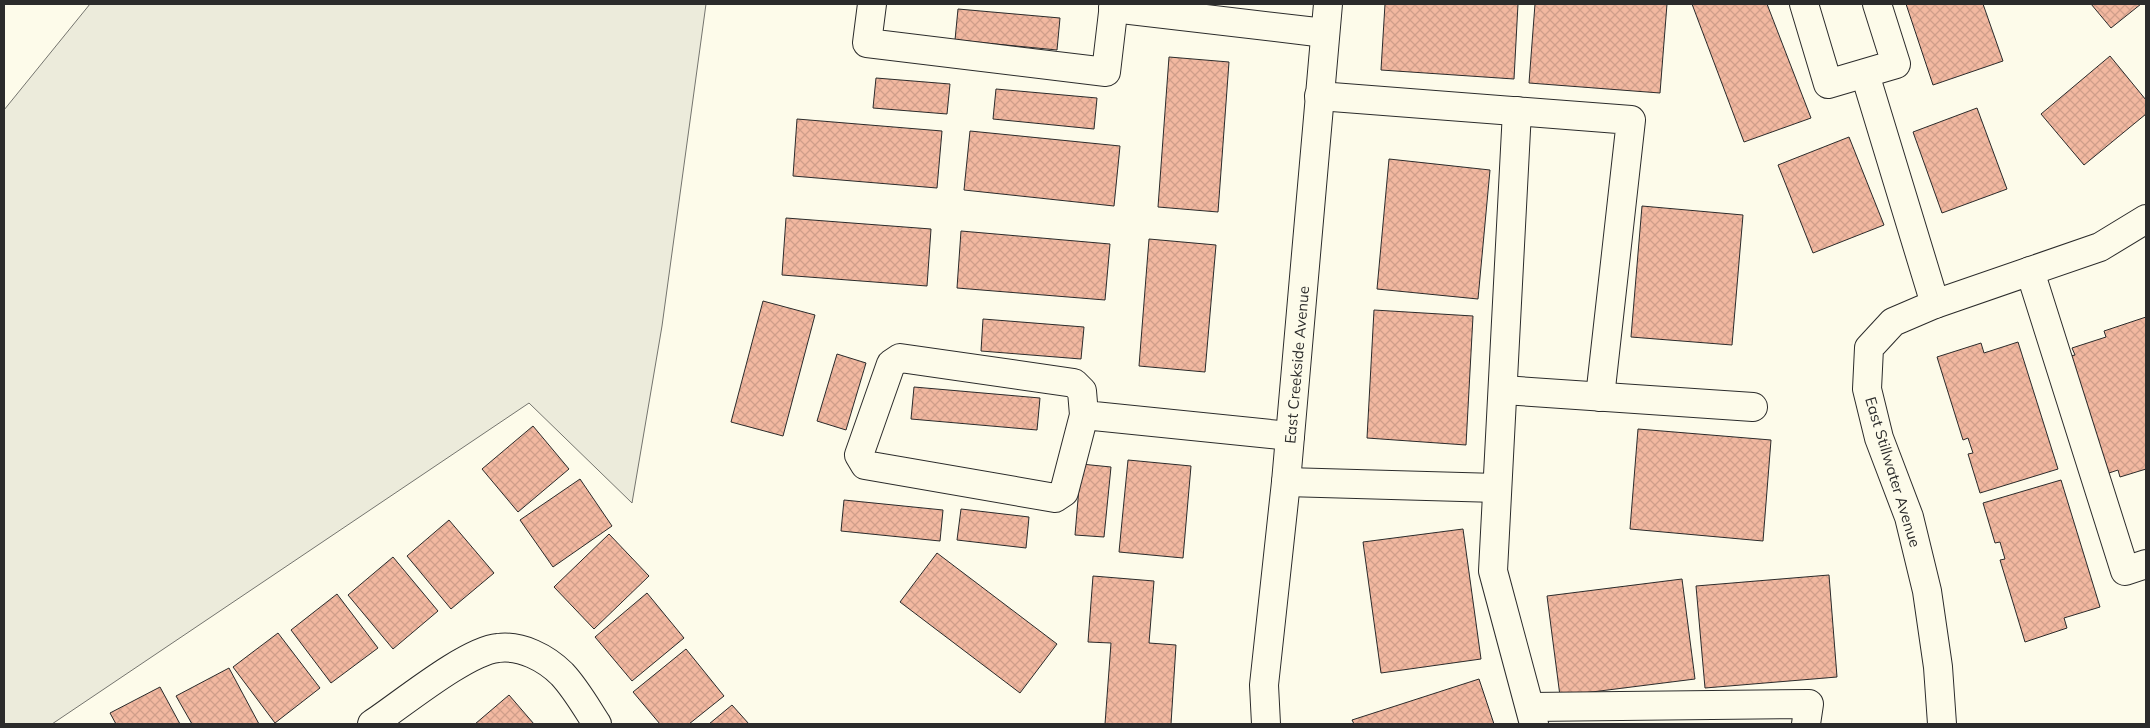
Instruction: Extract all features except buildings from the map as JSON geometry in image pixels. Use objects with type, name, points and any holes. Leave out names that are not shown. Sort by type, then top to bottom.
[{"type":"street","points":[[872,4],[867,43],[1106,72],[1113,6],[1325,33]]},
{"type":"street","name":"East Creekside Avenue","points":[[1266,724],[1264,685],[1286,482],[1328,4]]},
{"type":"street","points":[[1804,4],[1828,84],[1896,64],[1877,4]]},
{"type":"street","points":[[1865,74],[1934,304]]},
{"type":"street","points":[[1319,96],[1631,120],[1600,396]]},
{"type":"street","points":[[1518,111],[1493,571],[1532,716],[1809,704],[1806,724]]},
{"type":"street","name":"East Stillwater Avenue","points":[[1942,724],[1938,667],[1928,591],[1909,517],[1879,438],[1867,388],[1869,348],[1893,322],[1934,304],[2100,247],[2146,219]]},
{"type":"street","points":[[2030,272],[2125,571],[2146,564]]},
{"type":"street","points":[[900,358],[1074,383],[1082,391],[1084,415],[1064,492],[1055,498],[865,465],[859,455],[891,364],[900,358]]},
{"type":"street","points":[[1503,390],[1753,407]]},
{"type":"street","points":[[1084,415],[1290,436]]},
{"type":"street","points":[[1286,482],[1497,488]]},
{"type":"street","points":[[372,724],[459,664],[478,653],[498,648],[522,650],[543,659],[562,674],[577,692],[597,724]]},
{"type":"shaded area","points":[[90,4],[706,4],[662,326],[632,503],[529,403],[52,724],[4,724],[4,110]]}]
